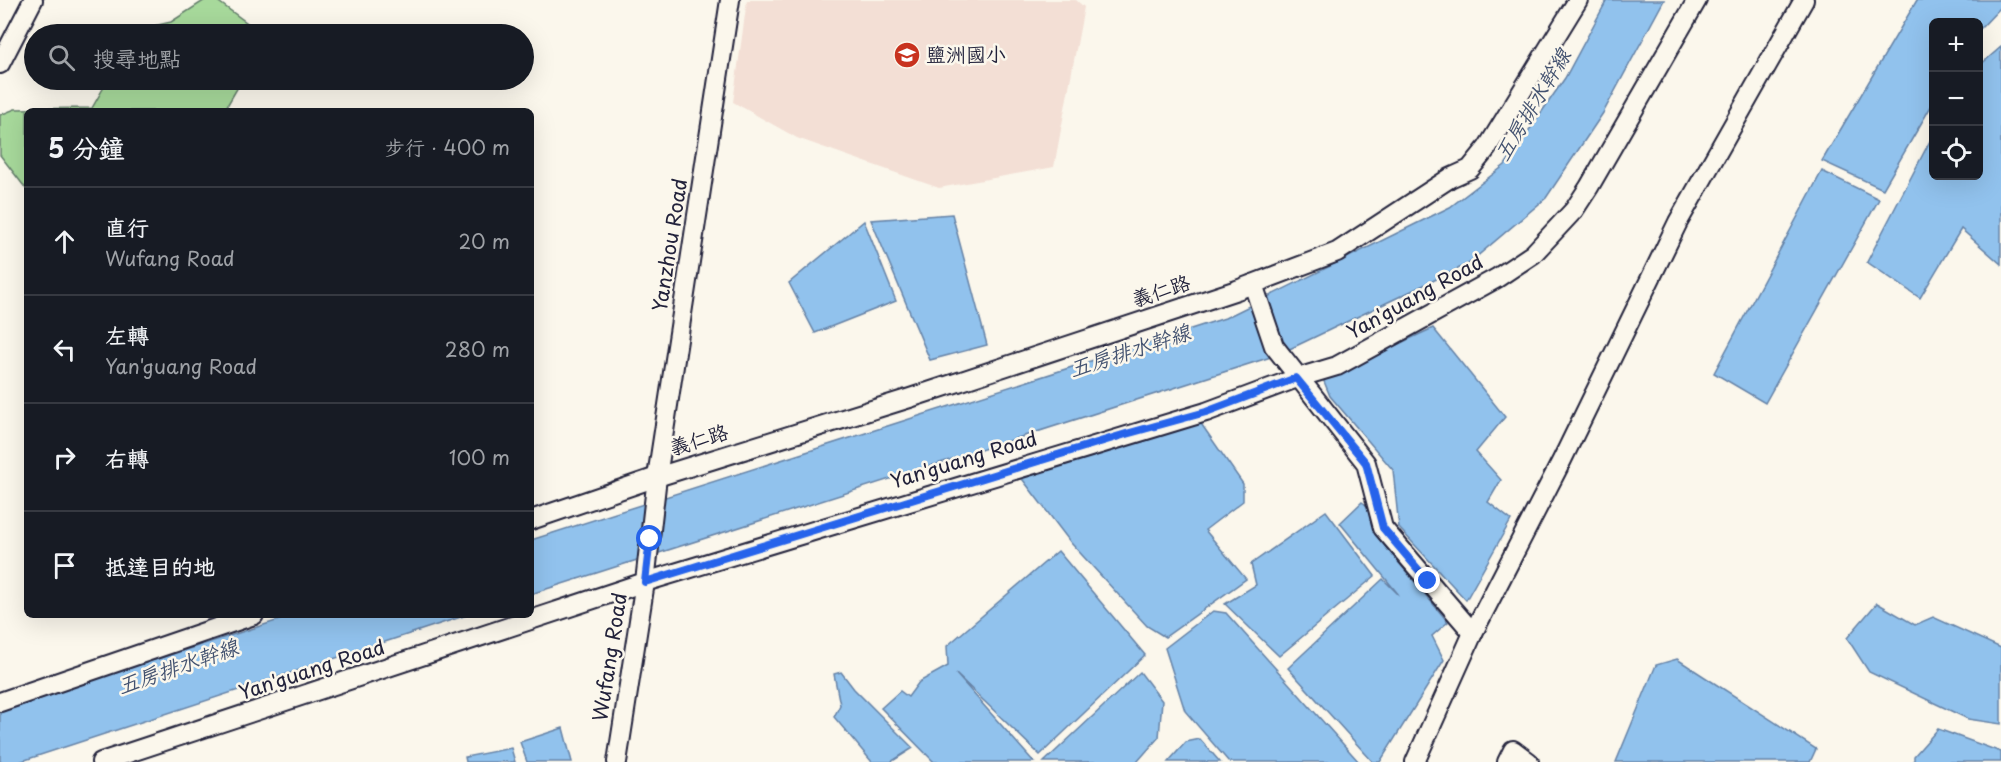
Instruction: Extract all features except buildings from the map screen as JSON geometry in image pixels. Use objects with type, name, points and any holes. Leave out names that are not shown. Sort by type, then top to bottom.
[{"type":"street","points":[[0,64],[19,23],[33,0]]},
{"type":"street","name":"Yanzhou Road","points":[[655,497],[730,0]]},
{"type":"street","name":"義仁路","points":[[534,519],[657,477],[1255,290],[1337,252],[1450,178],[1470,169],[1487,148],[1578,0]]},
{"type":"street","name":"Yan'guang Road","points":[[101,762],[645,582],[1126,434],[1206,412],[1296,378],[1337,366],[1497,278],[1533,254],[1574,210],[1589,187],[1697,0]]},
{"type":"street","points":[[1415,762],[1473,633],[1562,460],[1678,222],[1804,0]]},
{"type":"street","points":[[1255,290],[1274,346],[1296,378],[1366,463],[1383,528],[1473,633]]},
{"type":"street","name":"Wufang Road","points":[[617,762],[645,582],[655,497]]},
{"type":"street","points":[[0,702],[245,618]]},
{"type":"street","points":[[1507,762],[1513,750],[1529,762]]},
{"type":"shaded area","name":"鹽洲國小","points":[[747,0],[1076,0],[1084,7],[1054,167],[939,188],[797,138],[733,102]]},
{"type":"green space","points":[[205,0],[216,0],[249,24],[162,24],[171,22]]},
{"type":"green space","points":[[102,90],[236,90],[226,108],[92,108]]},
{"type":"green space","points":[[15,109],[24,109],[24,186],[0,155],[0,115]]},
{"type":"water","name":"五房排水幹線","points":[[1607,0],[1664,0],[1603,113],[1546,198],[1468,264],[1277,355],[534,593],[534,539],[1225,318],[1450,207],[1505,165],[1565,78]]},
{"type":"water","points":[[1917,0],[2001,0],[2001,7],[1983,26],[1983,18],[1929,18],[1929,110],[1883,189],[1822,161]]},
{"type":"water","points":[[2001,47],[2001,264],[1961,229],[1920,298],[1867,262],[1929,143],[1929,180],[1983,180],[1983,63]]},
{"type":"water","points":[[1822,171],[1879,199],[1765,403],[1714,373]]},
{"type":"water","points":[[952,214],[987,345],[930,360],[871,220]]},
{"type":"water","points":[[864,221],[896,301],[815,333],[789,283]]},
{"type":"water","points":[[1433,328],[1505,417],[1476,452],[1501,480],[1488,502],[1511,520],[1466,600],[1399,528],[1393,470],[1330,396],[1323,379]]},
{"type":"water","points":[[1195,415],[1243,484],[1243,501],[1205,530],[1246,579],[1165,637],[1147,626],[1071,543],[1020,476]]},
{"type":"water","points":[[1362,502],[1370,508],[1375,534],[1448,622],[1432,636],[1444,660],[1380,762],[1373,762],[1288,668],[1383,579],[1399,595],[1340,523]]},
{"type":"water","points":[[1326,511],[1375,576],[1279,656],[1225,604],[1256,585],[1251,564]]},
{"type":"water","points":[[1058,551],[1145,655],[1040,755],[956,674],[1034,762],[934,762],[881,708],[900,691],[908,697],[919,682],[948,666],[947,646]]},
{"type":"water","points":[[1877,603],[1915,625],[1933,617],[2001,648],[2001,724],[1968,719],[1869,672],[1847,638]]},
{"type":"water","points":[[1213,611],[1226,613],[1359,762],[1229,762],[1185,711],[1165,648]]},
{"type":"water","name":"五房排水幹線","points":[[286,618],[458,618],[19,762],[0,762],[0,709]]},
{"type":"water","points":[[1677,659],[1816,749],[1810,762],[1616,762],[1656,665]]},
{"type":"water","points":[[841,672],[854,689],[913,748],[891,762],[872,762],[834,717],[840,705],[834,674]]},
{"type":"water","points":[[1140,672],[1162,701],[1159,737],[1137,762],[1044,762]]},
{"type":"water","points":[[563,728],[572,762],[527,762],[520,742]]},
{"type":"water","points":[[1938,729],[2001,752],[2001,762],[1914,762],[1914,756]]},
{"type":"water","points":[[1200,739],[1220,762],[1168,762],[1186,742]]},
{"type":"water","points":[[511,748],[515,762],[466,762],[465,757]]},
{"type":"place","name":"鹽洲國小","points":[[907,55]]},
{"type":"route","points":[[650,539],[645,582],[1126,434],[1206,412],[1296,378],[1366,463],[1383,528],[1428,581]]}]
